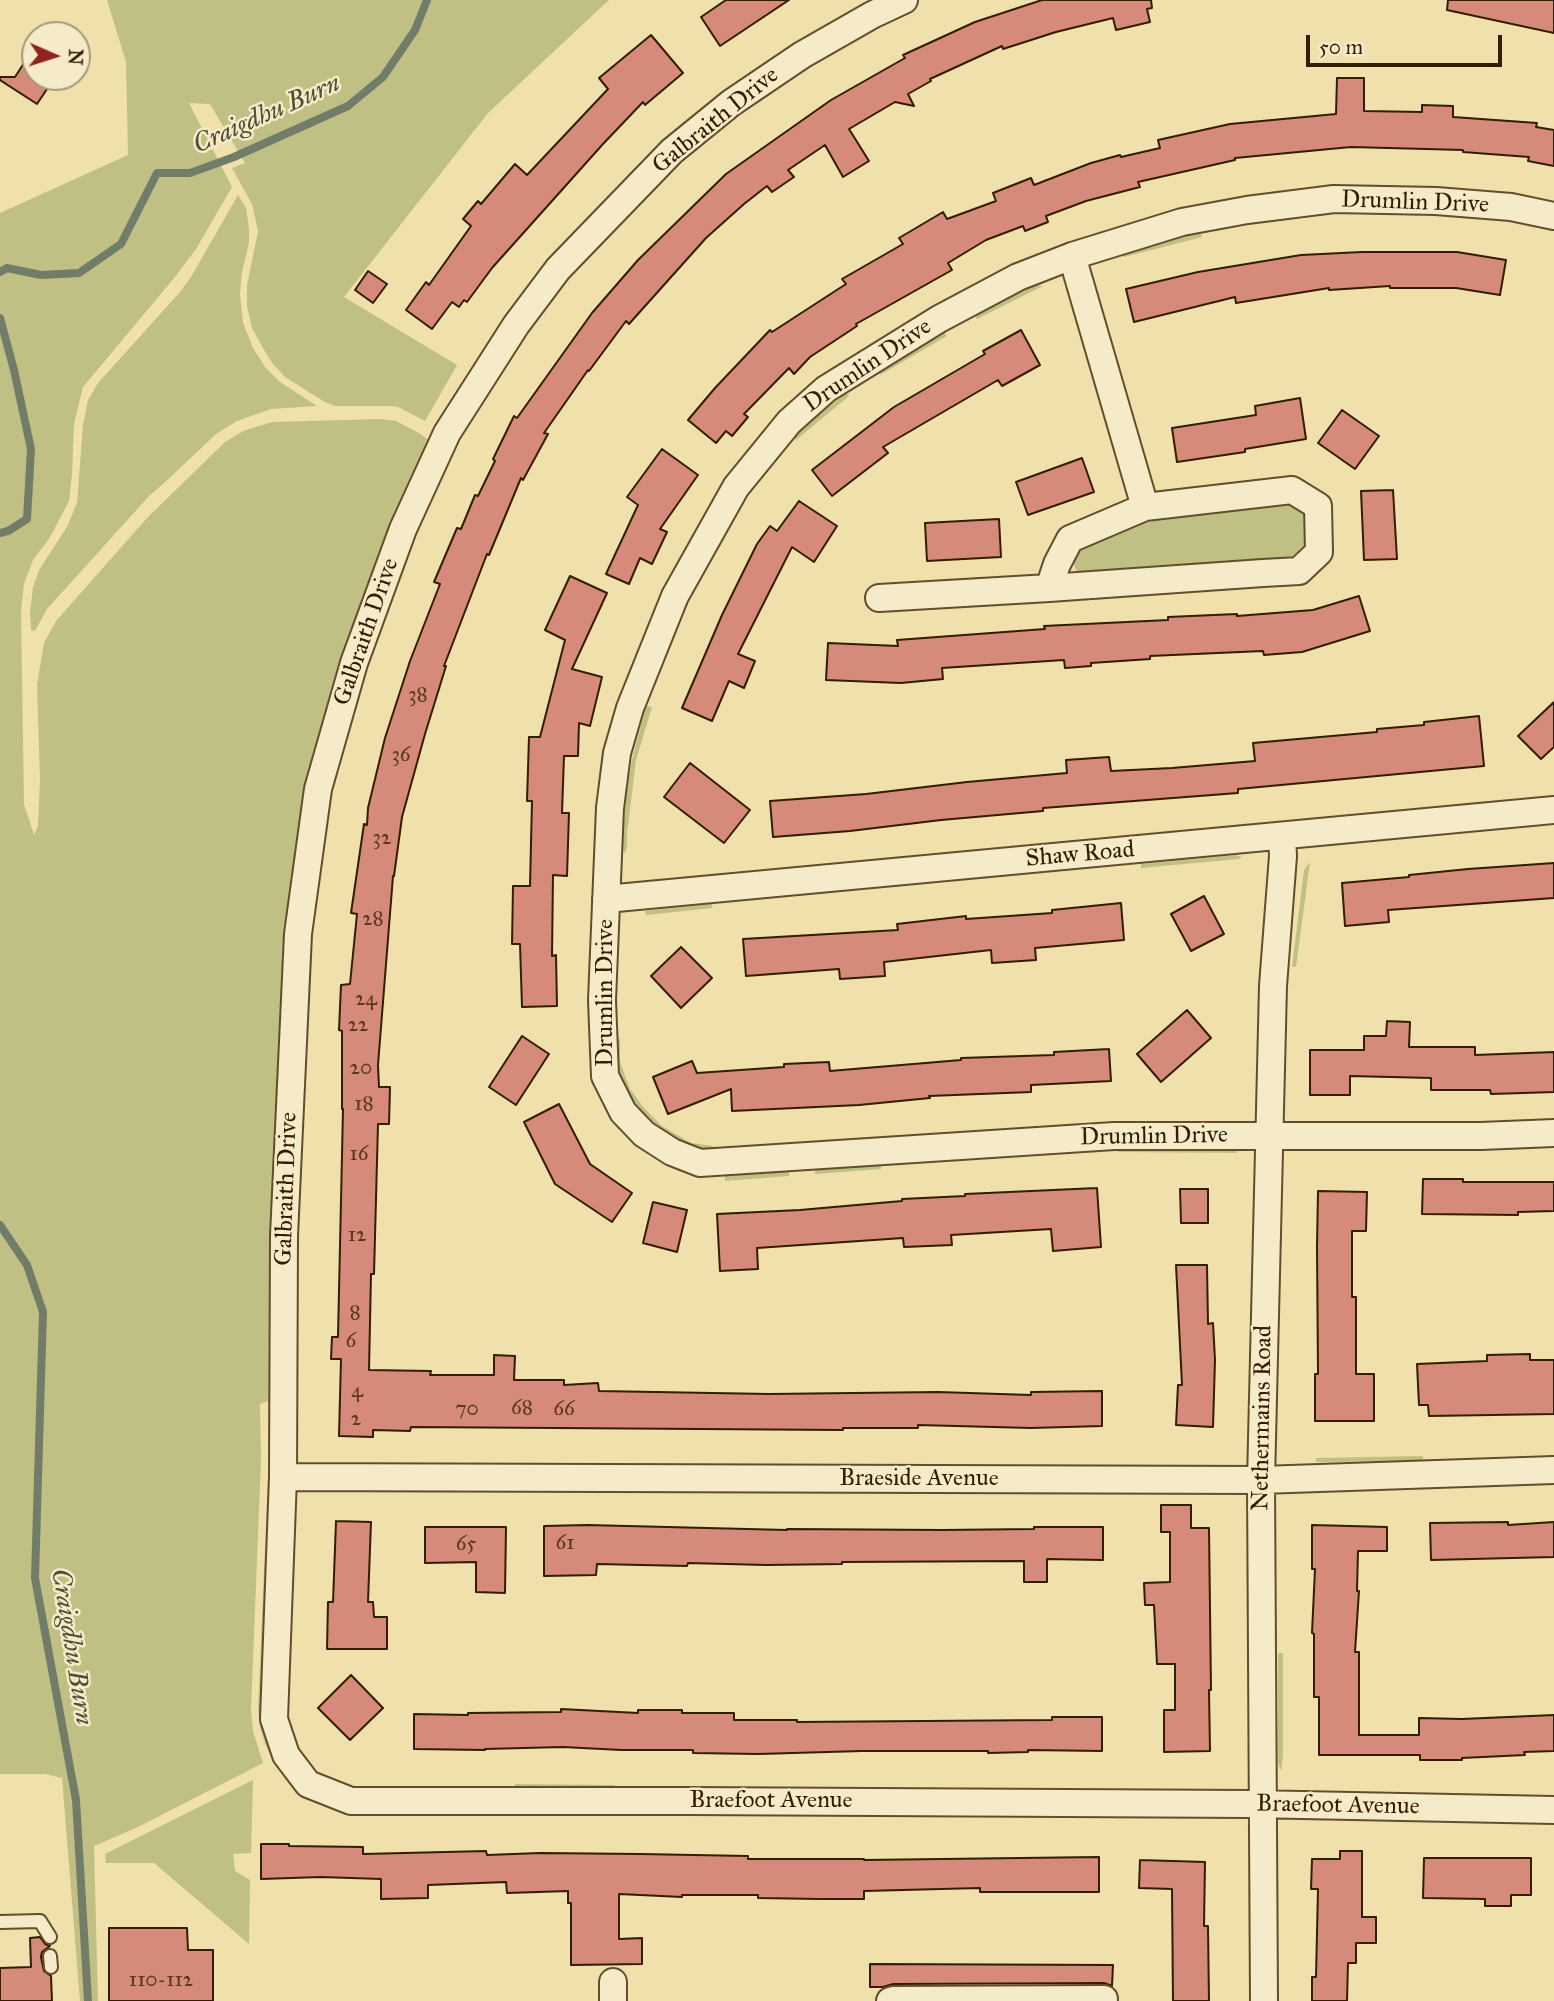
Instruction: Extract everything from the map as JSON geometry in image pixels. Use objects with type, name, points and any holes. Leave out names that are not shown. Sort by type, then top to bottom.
[{"type":"street","name":"Galbraith Drive","points":[[283,1477],[284,1236],[298,934],[318,789],[354,663],[402,529],[447,433],[516,325],[558,269],[672,151],[731,103],[802,55],[904,0]]},
{"type":"street","name":"Drumlin Drive","points":[[1554,216],[1511,207],[1436,201],[1334,199],[1247,210],[1182,222],[1072,256],[1018,277],[939,319],[826,389],[789,422],[736,487],[675,596],[629,708],[617,753],[610,808],[602,1000],[605,1076],[623,1112],[644,1133],[671,1152],[700,1163],[1114,1136],[1481,1136],[1554,1133]]},
{"type":"street","points":[[1072,256],[1145,507]]},
{"type":"street","points":[[879,598],[1049,588],[1299,571],[1319,552],[1318,506],[1292,490],[1145,507],[1070,539],[1057,564],[1049,588]]},
{"type":"street","name":"Shaw Road","points":[[606,899],[1554,810]]},
{"type":"street","name":"Nethermains Road","points":[[1264,2001],[1261,1480],[1268,1135],[1282,836]]},
{"type":"street","name":"Braeside Avenue","points":[[283,1477],[1261,1480],[1554,1470]]},
{"type":"street","name":"Braefoot Avenue","points":[[283,1477],[274,1719],[286,1755],[308,1784],[351,1801],[1263,1805],[1554,1810]]},
{"type":"street","points":[[890,2001],[1104,1999]]},
{"type":"lane","points":[[0,1922],[40,1921],[50,1937]]},
{"type":"green space","points":[[107,0],[609,0],[488,113],[344,297],[457,365],[425,421],[398,407],[335,406],[285,377],[273,364],[252,328],[247,306],[247,285],[258,231],[252,204],[232,168],[245,163],[210,104],[189,103],[232,187],[196,249],[83,387],[74,424],[69,501],[49,539],[33,560],[24,584],[21,610],[24,804],[34,835],[38,826],[40,779],[37,684],[44,643],[56,621],[147,518],[225,442],[243,431],[272,422],[381,419],[396,421],[431,442],[361,608],[322,725],[309,778],[275,1757],[272,1759],[265,1744],[258,1710],[268,1476],[268,1401],[260,1404],[261,1460],[251,1709],[253,1731],[263,1763],[136,1828],[94,1846],[98,2001],[80,2001],[62,1778],[45,1774],[0,1774],[0,213],[128,155],[126,62]]},
{"type":"green space","points":[[238,195],[246,208],[249,229],[240,295],[243,323],[253,348],[265,367],[280,382],[317,406],[271,409],[237,421],[216,434],[150,495],[47,609],[35,631],[31,630],[33,587],[39,570],[67,527],[77,503],[83,425],[88,400],[98,383],[191,277]]},
{"type":"green space","points":[[1200,232],[1202,237],[1124,257],[1120,255]]},
{"type":"green space","points":[[1043,286],[977,319],[974,315],[1024,289]]},
{"type":"green space","points":[[943,332],[947,336],[880,375],[879,371]]},
{"type":"green space","points":[[846,393],[849,396],[796,440],[793,437],[820,413]]},
{"type":"green space","points":[[1289,499],[1298,501],[1317,527],[1300,558],[1081,574],[1072,561],[1075,552],[1087,542],[1120,529],[1147,522]]},
{"type":"green space","points":[[646,706],[652,707],[636,760],[627,848],[624,854],[622,842],[627,788]]},
{"type":"green space","points":[[1236,855],[1242,857],[1141,868],[1141,864]]},
{"type":"green space","points":[[1310,862],[1296,967],[1292,967],[1304,870]]},
{"type":"green space","points":[[712,904],[712,908],[646,915],[645,911]]},
{"type":"green space","points":[[615,1039],[620,1039],[620,1062],[630,1089],[644,1108],[662,1126],[691,1143],[713,1146],[712,1152],[696,1150],[682,1144],[658,1129],[640,1111],[625,1088],[616,1065]]},
{"type":"green space","points":[[1118,1147],[1237,1148],[1237,1153],[1118,1152]]},
{"type":"green space","points":[[881,1164],[881,1169],[815,1174],[815,1170]]},
{"type":"green space","points":[[789,1171],[789,1176],[725,1181],[725,1176]]},
{"type":"green space","points":[[1423,1456],[1423,1461],[1316,1462],[1316,1458]]},
{"type":"green space","points":[[1278,1653],[1283,1653],[1281,1771],[1278,1763]]},
{"type":"green space","points":[[253,1780],[251,1853],[233,1854],[235,1871],[250,1880],[249,1944],[154,1863],[106,1863],[105,1854]]},
{"type":"green space","points":[[515,1784],[615,1785],[615,1790],[515,1789]]},
{"type":"building","points":[[726,0],[789,0],[720,46],[701,17]]},
{"type":"building","points":[[1042,0],[1151,0],[1152,8],[1147,9],[1150,22],[1116,30],[1113,18],[1056,32],[1003,49],[1002,46],[930,79],[931,81],[908,94],[914,106],[895,102],[849,129],[869,161],[843,177],[825,145],[788,170],[794,177],[772,192],[767,186],[744,204],[706,238],[629,324],[626,321],[544,433],[548,434],[523,480],[521,478],[489,555],[487,554],[444,666],[402,817],[393,876],[378,1065],[379,1087],[390,1087],[389,1124],[378,1124],[369,1370],[431,1371],[430,1375],[494,1375],[494,1355],[515,1356],[514,1380],[564,1380],[564,1385],[598,1383],[599,1391],[769,1394],[938,1392],[1031,1395],[1031,1392],[1102,1391],[1102,1426],[1031,1428],[918,1425],[918,1428],[843,1430],[411,1427],[410,1431],[373,1430],[373,1437],[339,1436],[341,1359],[331,1359],[332,1337],[338,1337],[343,1109],[342,1031],[339,1030],[341,985],[350,984],[357,914],[351,913],[364,824],[367,825],[368,808],[385,738],[410,661],[440,584],[434,582],[457,528],[461,529],[475,495],[478,496],[514,416],[517,418],[592,313],[638,260],[726,174],[831,100],[905,58],[903,55],[975,22]]},
{"type":"building","points":[[1448,0],[1554,0],[1554,33],[1447,10]]},
{"type":"building","points":[[651,35],[683,73],[645,105],[643,102],[603,144],[492,268],[467,302],[464,300],[459,307],[452,302],[432,329],[406,310],[426,282],[429,285],[471,226],[463,219],[478,201],[481,204],[515,164],[527,175],[608,89],[599,78]]},
{"type":"building","points":[[21,68],[21,91],[46,91],[37,104],[0,80],[0,77],[15,77]]},
{"type":"building","points":[[1337,78],[1364,78],[1364,111],[1422,112],[1422,105],[1453,106],[1453,117],[1537,123],[1536,127],[1554,130],[1554,166],[1528,161],[1529,157],[1463,150],[1351,147],[1235,158],[1138,182],[1140,187],[1086,201],[1046,216],[1048,222],[1025,231],[1023,226],[986,240],[948,263],[952,270],[856,324],[857,326],[810,357],[794,374],[789,368],[744,414],[748,417],[732,436],[726,431],[716,443],[688,420],[770,330],[772,332],[846,284],[842,279],[903,244],[899,238],[943,212],[947,219],[996,201],[993,193],[1031,178],[1034,185],[1091,163],[1160,148],[1158,140],[1230,124],[1336,114]]},
{"type":"building","points":[[1457,252],[1506,260],[1500,295],[1456,288],[1329,288],[1236,303],[1235,297],[1134,322],[1126,289],[1198,272],[1301,255]]},
{"type":"building","points":[[368,271],[387,284],[373,303],[355,290]]},
{"type":"building","points":[[1021,330],[1040,365],[1002,386],[998,380],[883,447],[888,453],[832,496],[812,470],[894,407]]},
{"type":"building","points":[[1300,398],[1306,439],[1177,462],[1172,428],[1256,415],[1255,406]]},
{"type":"building","points":[[1342,410],[1379,436],[1355,469],[1318,443]]},
{"type":"building","points":[[662,449],[698,475],[660,529],[667,532],[652,564],[640,558],[629,584],[606,574],[638,505],[627,497]]},
{"type":"building","points":[[1082,458],[1094,492],[1028,515],[1016,482]]},
{"type":"building","points":[[1393,490],[1397,559],[1364,560],[1361,491]]},
{"type":"building","points":[[799,501],[837,526],[814,562],[792,547],[738,654],[755,661],[744,688],[729,681],[712,721],[682,708],[722,615],[757,544],[770,526],[777,531]]},
{"type":"building","points":[[999,519],[1001,557],[927,561],[925,523]]},
{"type":"building","points":[[570,576],[607,593],[572,669],[602,677],[590,726],[579,723],[578,756],[564,756],[562,813],[569,813],[567,876],[553,875],[552,956],[556,955],[557,1006],[522,1007],[520,944],[512,944],[513,886],[530,886],[532,801],[527,801],[529,737],[540,737],[565,640],[545,630]]},
{"type":"building","points":[[1359,596],[1370,631],[1302,652],[1150,656],[1150,659],[1091,663],[1091,666],[1065,668],[1064,660],[942,668],[943,679],[901,683],[826,680],[828,643],[898,646],[897,640],[1045,629],[1044,626],[1313,610]]},
{"type":"building","points":[[1554,702],[1554,747],[1541,759],[1518,736]]},
{"type":"building","points":[[1479,716],[1484,766],[1238,789],[1238,793],[1043,808],[1043,811],[773,837],[770,801],[1067,773],[1066,760],[1109,757],[1111,771],[1255,761],[1253,743],[1377,732],[1377,729]]},
{"type":"building","points":[[690,763],[750,810],[724,843],[664,797]]},
{"type":"building","points":[[1554,863],[1554,898],[1388,910],[1389,922],[1345,926],[1342,883],[1468,869]]},
{"type":"building","points":[[1204,896],[1224,934],[1191,951],[1171,914]]},
{"type":"building","points":[[1121,903],[1124,940],[1035,948],[1036,960],[992,963],[991,950],[884,962],[885,976],[840,979],[839,969],[746,976],[743,939],[898,930],[897,924],[966,916],[966,919],[1052,913],[1052,910]]},
{"type":"building","points":[[681,947],[712,978],[681,1008],[651,976]]},
{"type":"building","points":[[1187,1010],[1211,1038],[1161,1082],[1137,1054]]},
{"type":"building","points":[[1387,1021],[1410,1022],[1409,1047],[1475,1047],[1475,1055],[1554,1052],[1554,1092],[1491,1094],[1490,1090],[1431,1090],[1431,1078],[1350,1076],[1350,1095],[1310,1095],[1310,1050],[1364,1050],[1364,1036],[1386,1036]]},
{"type":"building","points":[[522,1036],[549,1054],[516,1105],[489,1087]]},
{"type":"building","points":[[1109,1049],[1111,1081],[1031,1085],[1031,1092],[929,1096],[930,1098],[859,1105],[732,1111],[731,1089],[668,1114],[653,1077],[692,1061],[697,1073],[829,1062],[830,1071],[961,1058],[1054,1055],[1054,1052]]},
{"type":"building","points":[[559,1104],[590,1164],[632,1193],[612,1222],[555,1184],[524,1122]]},
{"type":"building","points":[[1423,1179],[1554,1182],[1554,1211],[1518,1212],[1518,1215],[1422,1214]]},
{"type":"building","points":[[1097,1188],[1101,1247],[1053,1251],[1051,1229],[951,1235],[952,1245],[904,1247],[903,1238],[757,1248],[758,1269],[720,1271],[717,1214],[800,1210],[965,1194]]},
{"type":"building","points":[[1180,1189],[1208,1189],[1208,1223],[1181,1223]]},
{"type":"building","points":[[1318,1191],[1367,1192],[1366,1231],[1352,1231],[1352,1297],[1356,1297],[1356,1374],[1374,1374],[1374,1421],[1315,1421],[1315,1374],[1318,1374]]},
{"type":"building","points":[[653,1202],[687,1210],[677,1252],[643,1243]]},
{"type":"building","points":[[1176,1265],[1207,1265],[1208,1324],[1213,1323],[1215,1360],[1213,1427],[1176,1425],[1178,1385],[1182,1385]]},
{"type":"building","points":[[1530,1354],[1530,1360],[1554,1360],[1554,1414],[1429,1416],[1428,1405],[1419,1405],[1417,1364],[1487,1361],[1487,1355]]},
{"type":"building","points":[[1161,1505],[1191,1505],[1191,1528],[1209,1528],[1210,1751],[1164,1752],[1164,1710],[1175,1710],[1175,1664],[1157,1664],[1154,1605],[1145,1605],[1144,1583],[1170,1582],[1170,1532],[1161,1532]]},
{"type":"building","points":[[336,1521],[371,1522],[368,1602],[373,1602],[374,1617],[387,1617],[387,1649],[327,1649],[328,1602],[333,1602]]},
{"type":"building","points":[[1508,1522],[1508,1525],[1554,1522],[1554,1557],[1431,1560],[1430,1523]]},
{"type":"building","points":[[1312,1525],[1387,1527],[1387,1551],[1358,1551],[1359,1591],[1355,1652],[1359,1652],[1359,1735],[1419,1735],[1419,1718],[1554,1715],[1554,1751],[1462,1760],[1420,1760],[1420,1755],[1319,1755],[1319,1697],[1314,1697],[1312,1633],[1315,1569],[1312,1569]]},
{"type":"building","points":[[544,1526],[787,1530],[1103,1527],[1103,1560],[1047,1559],[1047,1582],[1024,1582],[1024,1561],[766,1565],[688,1563],[687,1566],[597,1564],[596,1575],[544,1576]]},
{"type":"building","points":[[425,1527],[506,1527],[505,1593],[476,1592],[476,1562],[425,1563]]},
{"type":"building","points":[[351,1675],[383,1708],[350,1740],[318,1708]]},
{"type":"building","points":[[561,1709],[638,1713],[638,1710],[682,1710],[682,1713],[734,1713],[734,1720],[797,1722],[1052,1720],[1052,1717],[1102,1717],[1102,1751],[758,1754],[563,1747],[414,1749],[414,1714],[561,1712]]},
{"type":"building","points":[[261,1844],[363,1847],[363,1854],[486,1851],[487,1855],[640,1854],[748,1856],[748,1859],[864,1860],[1099,1857],[1099,1892],[980,1892],[980,1888],[864,1891],[864,1899],[619,1894],[619,1939],[642,1938],[642,1964],[571,1965],[571,1903],[568,1903],[568,1891],[507,1893],[506,1882],[428,1885],[428,1898],[381,1899],[381,1879],[261,1879]]},
{"type":"building","points":[[1340,1851],[1362,1851],[1362,1917],[1376,1917],[1376,1943],[1356,1943],[1356,1963],[1348,1963],[1347,2001],[1312,2001],[1312,1977],[1316,1977],[1318,1889],[1311,1889],[1312,1859],[1340,1859]]},
{"type":"building","points":[[1424,1858],[1531,1858],[1531,1895],[1511,1895],[1511,1906],[1485,1906],[1485,1899],[1423,1898]]},
{"type":"building","points":[[1140,1860],[1205,1862],[1204,1926],[1208,1926],[1209,2001],[1173,2001],[1172,1889],[1139,1888]]},
{"type":"building","points":[[109,1928],[187,1928],[188,1950],[213,1950],[213,2001],[109,2001]]},
{"type":"building","points":[[40,1937],[50,1946],[42,1952],[41,1957],[44,1971],[51,1976],[52,2001],[0,2001],[0,1968],[31,1967],[30,1938]]},
{"type":"building","points":[[870,1964],[1113,1965],[1112,1986],[1104,1983],[893,1984],[870,1987]]},
{"type":"waterway","name":"Craigdhu Burn","points":[[0,272],[7,268],[41,275],[79,273],[121,244],[157,173],[190,173],[234,157],[348,106],[383,77],[415,30],[427,0]]},
{"type":"waterway","name":"Craigdhu Burn","points":[[0,318],[31,449],[27,519],[0,533]]},
{"type":"waterway","name":"Craigdhu Burn","points":[[0,1225],[27,1265],[43,1312],[35,1578],[76,1800],[88,2001]]}]
